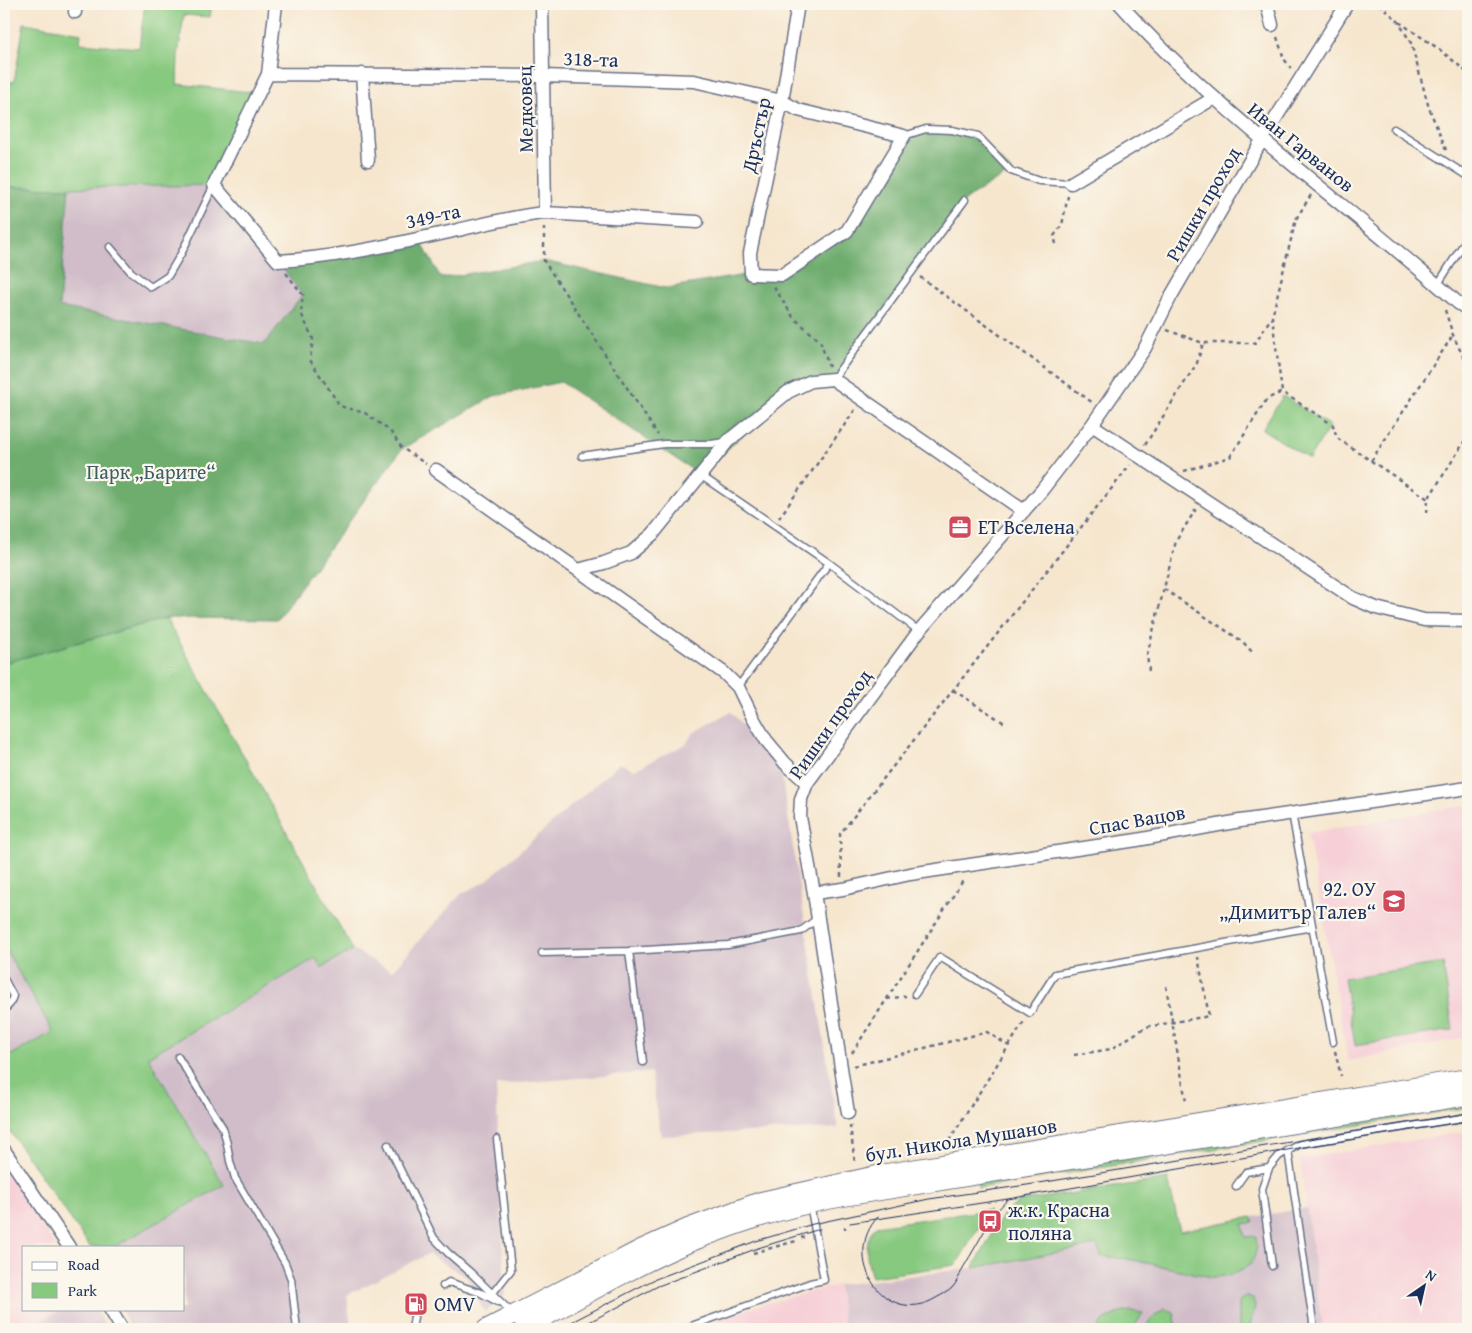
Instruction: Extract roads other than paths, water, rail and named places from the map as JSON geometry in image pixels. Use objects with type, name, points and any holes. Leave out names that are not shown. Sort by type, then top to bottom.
[{"type":"main road","name":"бул. Никола Мушанов","points":[[808,1198],[881,1174],[1468,1078]]},
{"type":"main road","name":"бул. Никола Мушанов","points":[[486,1329],[641,1249],[688,1228],[761,1202],[877,1191],[1468,1096]]},
{"type":"street","points":[[214,185],[268,74],[276,4]]},
{"type":"street","name":"Медковец","points":[[542,4],[545,213]]},
{"type":"street","name":"Дръстър","points":[[798,4],[782,101],[750,252],[751,274],[782,275],[847,231],[904,136]]},
{"type":"street","name":"Иван Гарванов","points":[[1120,4],[1148,36],[1214,98],[1262,140],[1468,309]]},
{"type":"street","points":[[1267,4],[1272,25]]},
{"type":"street","name":"Ришки проход","points":[[848,1114],[814,893],[800,818],[801,800],[807,783],[919,631],[1024,511],[1092,425],[1146,348],[1171,296],[1262,140],[1347,4]]},
{"type":"street","name":"318-та","points":[[268,74],[544,76],[694,81],[782,101],[798,110],[904,136]]},
{"type":"street","points":[[362,74],[368,160]]},
{"type":"street","points":[[1071,183],[1214,98]]},
{"type":"street","name":"349-та","points":[[214,185],[278,262],[312,260],[521,216],[545,213],[697,222]]},
{"type":"street","points":[[578,570],[631,553],[653,534],[728,441],[788,392],[811,381],[833,380],[1024,511]]},
{"type":"street","points":[[1092,425],[1353,598],[1376,608],[1424,620],[1468,621]]},
{"type":"street","points":[[436,470],[724,673],[738,687],[766,740],[785,763],[807,783]]},
{"type":"street","name":"Спас Вацов","points":[[814,893],[843,889],[910,874],[1137,840],[1292,813],[1468,788]]},
{"type":"street","points":[[4,1150],[68,1246]]},
{"type":"street","points":[[111,1310],[122,1329]]},
{"type":"lane","points":[[904,136],[926,129],[952,130],[978,136],[1011,171],[1039,180],[1071,183]]},
{"type":"lane","points":[[1394,129],[1468,176]]},
{"type":"lane","points":[[110,247],[131,272],[151,287],[168,276],[182,252],[214,185]]},
{"type":"lane","points":[[833,380],[965,200]]},
{"type":"lane","points":[[1438,284],[1468,237]]},
{"type":"lane","points":[[582,456],[664,444],[712,444],[728,441]]},
{"type":"lane","points":[[700,475],[829,563],[919,631]]},
{"type":"lane","points":[[738,687],[829,563]]},
{"type":"lane","points":[[1292,813],[1333,1042]]},
{"type":"lane","points":[[542,953],[629,951],[728,945],[801,931],[818,918]]},
{"type":"lane","points":[[915,994],[940,956],[1030,1013],[1055,974],[1312,927]]},
{"type":"lane","points":[[629,951],[642,1062]]},
{"type":"lane","points":[[4,979],[13,996],[10,1004],[4,1010]]},
{"type":"lane","points":[[178,1057],[223,1128],[235,1178],[285,1262],[291,1279],[297,1329]]},
{"type":"lane","points":[[1272,1266],[1262,1189],[1269,1168],[1279,1156],[1300,1144],[1468,1117]]},
{"type":"lane","points":[[492,1294],[511,1270],[497,1139]]},
{"type":"lane","points":[[388,1145],[434,1238],[513,1316]]},
{"type":"lane","points":[[1288,1150],[1314,1329]]},
{"type":"lane","points":[[1236,1186],[1246,1172],[1269,1168]]},
{"type":"lane","points":[[683,1329],[800,1286],[824,1280],[808,1198]]},
{"type":"lane","points":[[443,1286],[449,1282],[481,1293],[513,1316]]},
{"type":"lane","points":[[412,1329],[414,1317]]},
{"type":"tram line","points":[[558,1329],[653,1280],[756,1241],[813,1224],[929,1199],[1027,1185],[1468,1113]]},
{"type":"tram line","points":[[850,1223],[1008,1199],[1310,1146],[1468,1121]]},
{"type":"tram line","points":[[878,1217],[867,1233],[864,1250],[866,1268],[873,1284],[885,1296],[900,1304],[917,1305],[936,1298],[954,1286],[990,1221],[1008,1199]]},
{"type":"tram line","points":[[576,1329],[658,1286],[758,1248],[820,1229]]},
{"type":"place","name":"ЕТ Вселена","points":[[960,527]]},
{"type":"place","name":"92. ОУ „Димитър Талев“","points":[[1394,901]]},
{"type":"place","name":"ж.к. Красна поляна","points":[[990,1221]]},
{"type":"place","name":"OMV","points":[[416,1304]]},
{"type":"park label","name":"Парк „Барите“","points":[[151,472]]}]
